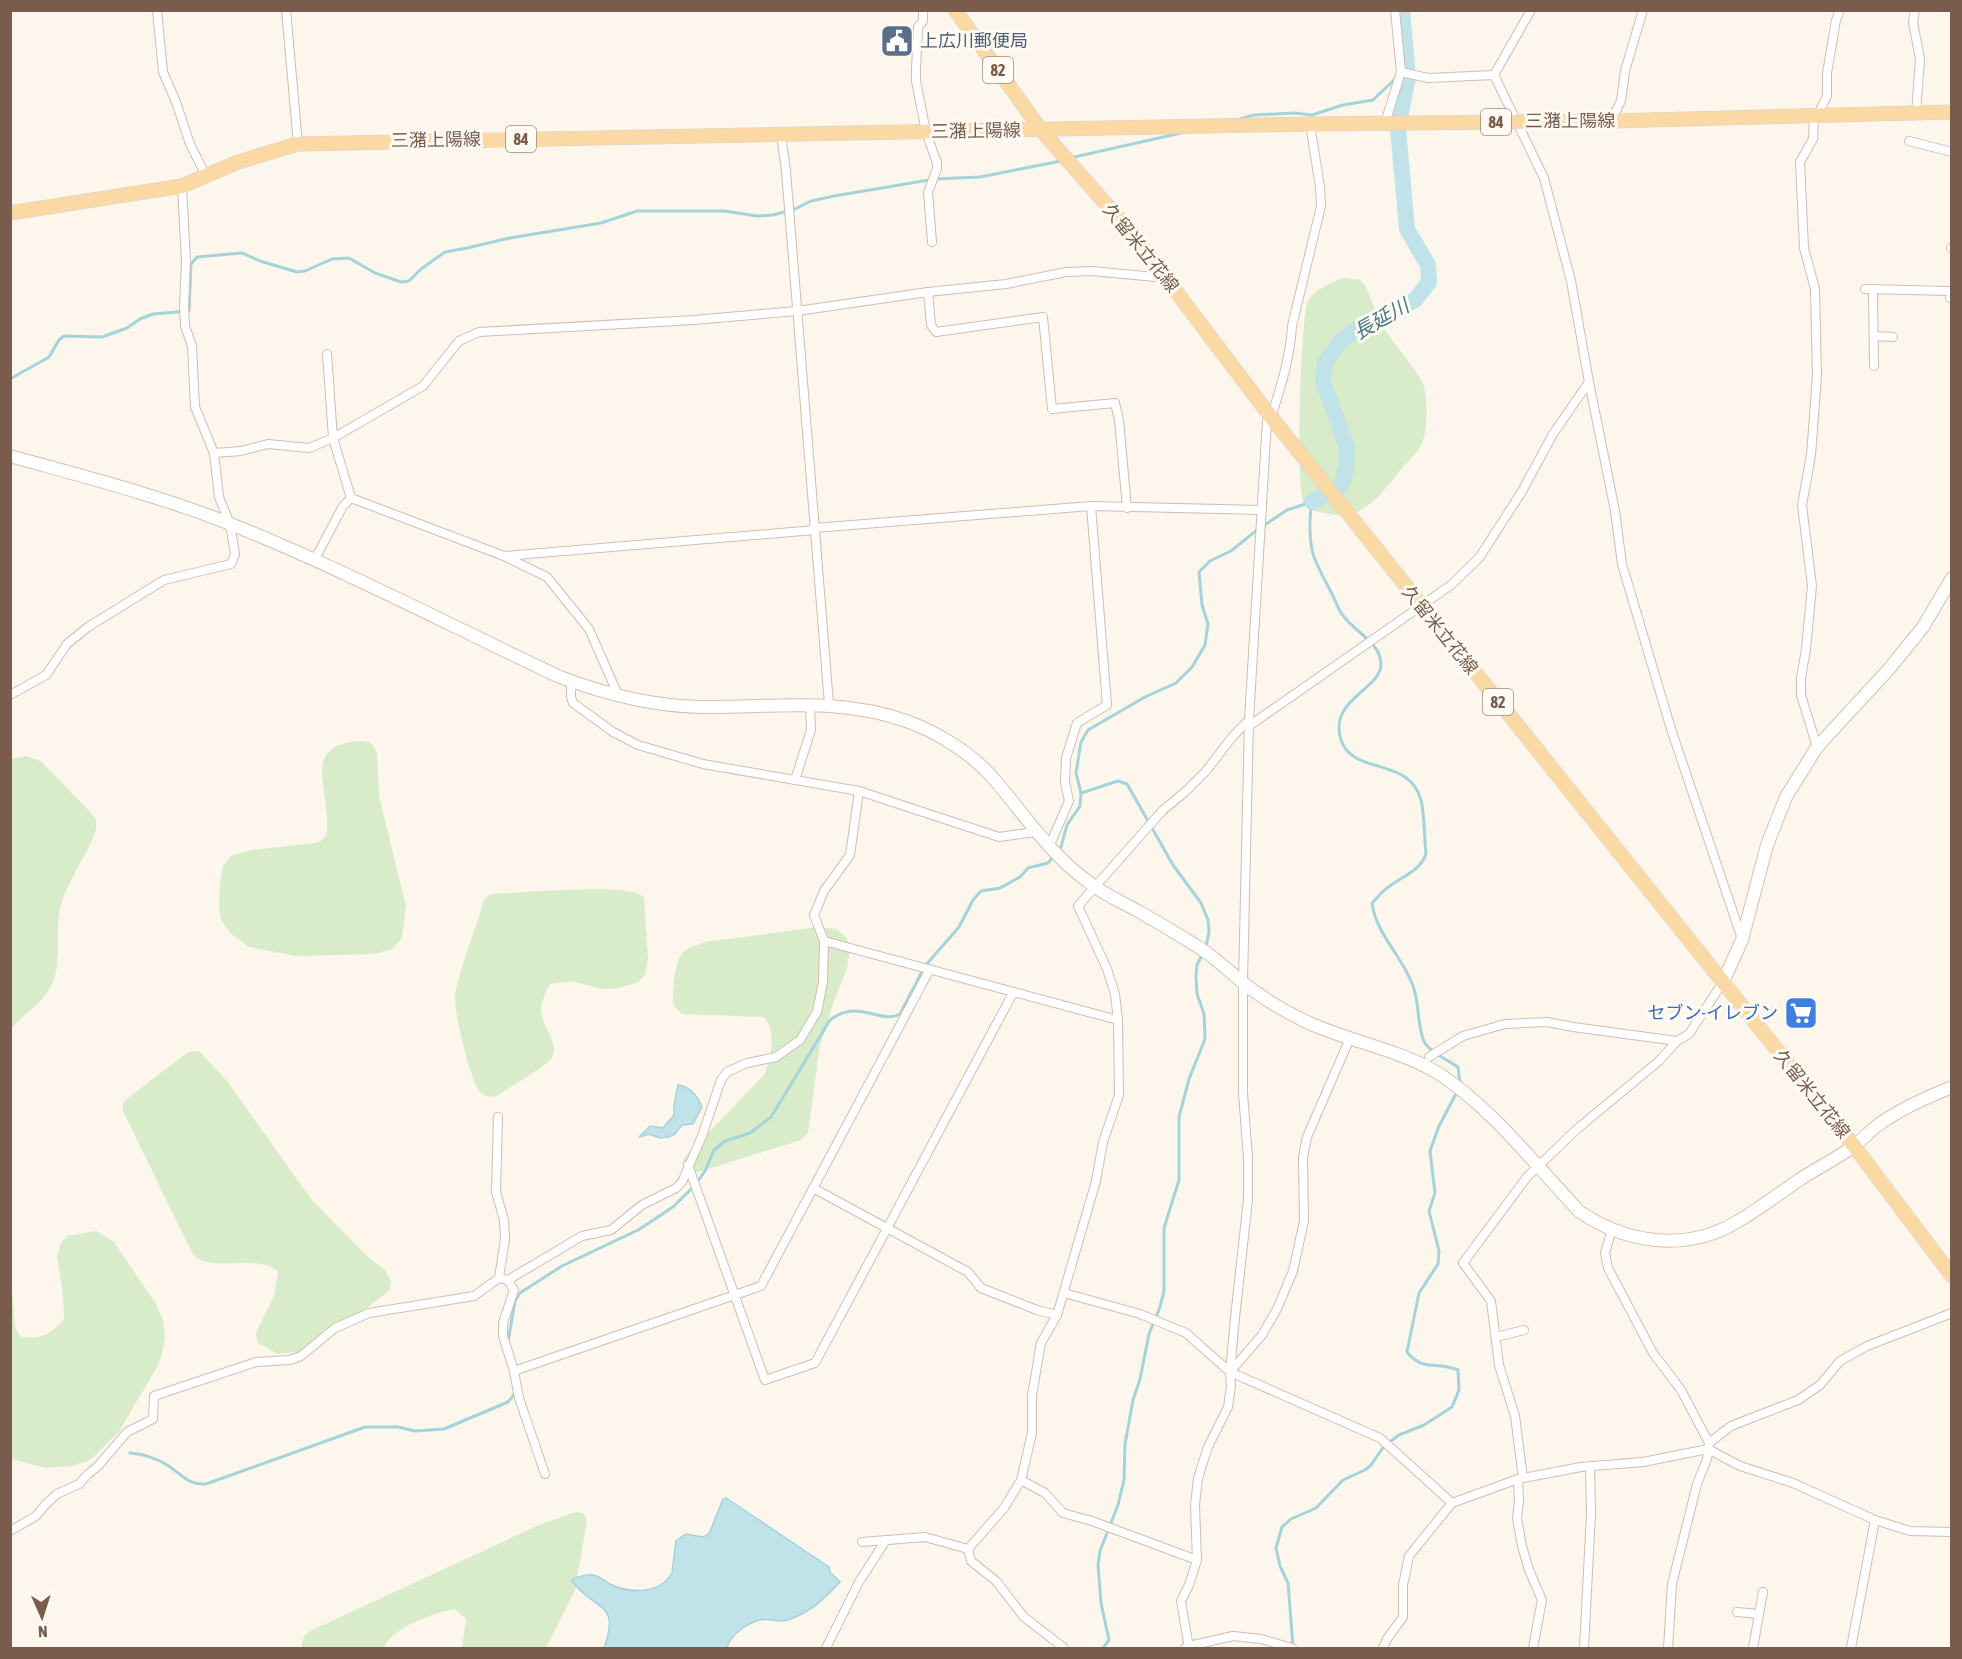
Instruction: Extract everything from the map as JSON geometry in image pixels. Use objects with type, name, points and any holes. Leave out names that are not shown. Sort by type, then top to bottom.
[{"type":"main road","name":"久留米立花線","points":[[955,10],[1041,130],[1134,236],[1271,417],[1854,1146],[1952,1276]]},
{"type":"main road","name":"三潴上陽線","points":[[10,213],[182,186],[238,162],[298,144],[1310,124],[1611,121],[1952,112]]},
{"type":"street","points":[[157,10],[163,72],[190,144],[206,176]]},
{"type":"street","points":[[286,10],[298,144]]},
{"type":"street","points":[[923,10],[923,21],[918,27],[916,75],[927,132],[937,163],[928,192],[932,242]]},
{"type":"street","points":[[1385,123],[1401,72],[1395,10]]},
{"type":"street","points":[[1494,75],[1531,10]]},
{"type":"street","points":[[1611,121],[1621,101],[1625,71],[1643,10]]},
{"type":"street","points":[[1817,747],[1801,686],[1812,586],[1802,505],[1811,455],[1817,376],[1815,289],[1804,248],[1800,162],[1813,139],[1815,116],[1827,96],[1827,73],[1836,20],[1840,10]]},
{"type":"street","points":[[1915,10],[1913,22],[1920,59],[1916,113]]},
{"type":"street","points":[[1401,72],[1428,78],[1494,75]]},
{"type":"street","points":[[1494,75],[1544,178],[1571,281],[1625,573],[1671,729],[1742,940]]},
{"type":"street","points":[[1292,1648],[1261,1639],[1233,1636],[1188,1648],[1181,1601],[1197,1560],[1195,1505],[1198,1478],[1208,1447],[1228,1407],[1248,1199],[1243,982],[1249,723],[1268,421],[1286,370],[1292,326],[1321,206],[1310,124]]},
{"type":"street","points":[[781,134],[829,704]]},
{"type":"street","points":[[1909,141],[1952,152]]},
{"type":"street","points":[[10,695],[46,675],[67,644],[88,627],[164,580],[231,564],[235,554],[230,524],[219,497],[214,453],[195,407],[192,346],[185,326],[186,262],[182,186]]},
{"type":"street","points":[[214,453],[241,451],[267,444],[309,448],[333,438],[423,386],[459,341],[479,332],[693,320],[797,311],[928,292],[1006,284],[1066,272],[1092,271],[1155,278],[1164,275]]},
{"type":"street","points":[[1874,366],[1874,336],[1869,289],[1950,296]]},
{"type":"street","points":[[928,292],[931,325],[936,332],[1043,316],[1052,409],[1116,403],[1127,508]]},
{"type":"street","points":[[1874,336],[1893,337]]},
{"type":"street","points":[[327,354],[333,438],[351,498]]},
{"type":"street","points":[[968,1549],[1004,1508],[1021,1480],[1032,1433],[1032,1395],[1041,1343],[1057,1315],[1064,1293],[1096,1181],[1103,1142],[1119,1095],[1118,1020],[1115,994],[1107,969],[1077,906],[1162,810],[1184,793],[1206,771],[1233,736],[1451,585],[1479,558],[1588,382]]},
{"type":"street","points":[[10,456],[143,493],[230,524],[315,559],[571,682],[620,697],[698,707],[829,704],[870,710],[910,722],[948,740],[992,776],[1053,852],[1094,886],[1167,927],[1217,960],[1276,1005],[1310,1023],[1436,1072],[1483,1108],[1580,1212],[1596,1223],[1632,1238],[1667,1241],[1694,1238],[1734,1224],[1823,1164],[1854,1146],[1879,1124],[1916,1103],[1952,1087]]},
{"type":"street","points":[[351,498],[504,556],[547,578],[589,628],[620,697]]},
{"type":"street","points":[[315,559],[343,506],[351,498]]},
{"type":"street","points":[[504,556],[1091,506],[1262,510]]},
{"type":"street","points":[[1053,852],[1069,801],[1065,782],[1066,758],[1077,723],[1107,705],[1091,506]]},
{"type":"street","points":[[1533,1648],[1542,1600],[1529,1570],[1517,1518],[1520,1478],[1515,1416],[1499,1365],[1491,1301],[1463,1263],[1537,1167],[1577,1129],[1659,1060],[1677,1041],[1689,1034],[1706,1011],[1723,982],[1742,940],[1767,845],[1786,797],[1817,747],[1889,669],[1923,627],[1952,578]]},
{"type":"street","points":[[571,682],[573,703],[613,732],[638,745],[703,764],[858,791],[999,837],[1035,832]]},
{"type":"street","points":[[795,780],[811,730],[810,705]]},
{"type":"street","points":[[10,1531],[36,1516],[57,1494],[79,1484],[99,1466],[127,1432],[153,1419],[154,1396],[256,1362],[290,1360],[301,1356],[335,1328],[369,1313],[474,1296],[582,1236],[611,1230],[642,1205],[676,1188],[682,1182],[702,1136],[721,1080],[727,1072],[747,1063],[776,1057],[800,1040],[817,1012],[823,982],[824,941],[814,915],[824,891],[850,855],[858,791]]},
{"type":"street","points":[[824,941],[1118,1020]]},
{"type":"street","points":[[514,1371],[761,1286],[930,969]]},
{"type":"street","points":[[688,1165],[765,1380],[815,1363],[1013,993]]},
{"type":"street","points":[[1429,1057],[1463,1036],[1504,1024],[1547,1022],[1677,1041]]},
{"type":"street","points":[[1230,1372],[1262,1335],[1277,1309],[1293,1271],[1304,1221],[1303,1158],[1307,1137],[1350,1038]]},
{"type":"street","points":[[498,1117],[496,1192],[504,1220],[504,1279],[514,1290],[504,1323],[503,1336],[514,1371],[519,1398],[545,1474]]},
{"type":"street","points":[[813,1188],[968,1272],[981,1288],[1037,1310],[1057,1315]]},
{"type":"street","points":[[1612,1229],[1605,1253],[1608,1268],[1653,1353],[1680,1390],[1708,1446],[1707,1459],[1697,1484],[1672,1584],[1668,1648]]},
{"type":"street","points":[[1064,1293],[1140,1314],[1186,1333],[1230,1372],[1380,1438],[1452,1503]]},
{"type":"street","points":[[1383,1648],[1403,1617],[1403,1585],[1409,1556],[1452,1503],[1520,1478],[1590,1466],[1643,1462],[1708,1446],[1731,1426],[1798,1400],[1820,1385],[1840,1361],[1867,1346],[1952,1313]]},
{"type":"street","points":[[1496,1337],[1524,1330]]},
{"type":"street","points":[[1708,1446],[1740,1466],[1793,1483],[1875,1520],[1910,1531],[1952,1533]]},
{"type":"street","points":[[1584,1648],[1591,1514],[1590,1466]]},
{"type":"street","points":[[1021,1480],[1045,1492],[1063,1513],[1092,1521],[1197,1560]]},
{"type":"street","points":[[1851,1648],[1875,1520]]},
{"type":"street","points":[[862,1542],[925,1537],[968,1549]]},
{"type":"street","points":[[826,1648],[859,1582],[886,1540]]},
{"type":"street","points":[[968,1549],[971,1561],[996,1581],[1024,1617],[1064,1648]]},
{"type":"street","points":[[1753,1648],[1763,1592]]},
{"type":"street","points":[[1737,1612],[1759,1614]]},
{"type":"green space","points":[[1343,278],[1360,280],[1365,285],[1384,328],[1415,370],[1423,385],[1426,397],[1426,419],[1425,433],[1419,448],[1379,495],[1361,510],[1339,515],[1316,511],[1304,504],[1300,470],[1300,406],[1307,304],[1317,291]]},
{"type":"green space","points":[[369,742],[377,753],[379,796],[406,906],[402,938],[392,949],[375,954],[296,956],[249,947],[230,933],[221,920],[219,907],[223,866],[231,856],[251,850],[315,843],[323,839],[327,828],[322,769],[324,759],[330,750],[341,744]]},
{"type":"green space","points":[[26,756],[41,761],[91,813],[96,819],[96,830],[60,907],[57,967],[54,979],[45,996],[11,1029],[11,759]]},
{"type":"green space","points":[[560,890],[617,890],[644,897],[648,959],[645,975],[638,982],[620,988],[602,989],[571,981],[550,984],[541,1011],[554,1048],[551,1059],[496,1096],[486,1096],[476,1085],[467,1060],[455,1002],[463,963],[484,900],[491,894]]},
{"type":"green space","points":[[817,927],[836,929],[847,938],[850,949],[847,969],[820,1045],[808,1133],[801,1140],[699,1172],[685,1172],[683,1159],[764,1075],[771,1053],[772,1037],[764,1017],[682,1014],[679,1012],[675,1008],[673,989],[681,955],[689,948],[706,942]]},
{"type":"green space","points":[[188,1052],[200,1052],[227,1081],[311,1199],[368,1257],[385,1270],[391,1281],[390,1290],[311,1351],[277,1354],[257,1342],[256,1333],[274,1296],[278,1271],[257,1264],[212,1263],[193,1255],[123,1111],[123,1103],[128,1098]]},
{"type":"green space","points":[[96,1231],[114,1242],[156,1304],[163,1320],[165,1338],[162,1354],[156,1369],[118,1433],[90,1460],[72,1466],[45,1468],[12,1459],[10,1458],[11,1277],[15,1327],[21,1337],[45,1335],[55,1329],[64,1319],[57,1256],[61,1243],[67,1236]]},
{"type":"green space","points":[[576,1512],[583,1513],[587,1520],[575,1590],[546,1648],[462,1648],[466,1619],[454,1609],[414,1622],[395,1634],[384,1648],[301,1648],[304,1636],[310,1631],[539,1525]]},
{"type":"water","points":[[678,1085],[693,1092],[702,1107],[693,1124],[682,1125],[675,1134],[669,1137],[660,1138],[649,1134],[639,1137],[650,1126],[663,1128],[674,1115]]},
{"type":"water","points":[[726,1498],[829,1567],[830,1572],[840,1582],[817,1604],[796,1617],[785,1621],[760,1620],[745,1627],[735,1634],[727,1648],[604,1648],[609,1622],[607,1614],[581,1591],[572,1581],[574,1578],[593,1575],[618,1587],[635,1590],[660,1585],[672,1573],[676,1541],[686,1534],[703,1537],[709,1534],[723,1499]]},
{"type":"waterway","name":"長延川","points":[[1312,502],[1341,486],[1346,470],[1347,447],[1323,382],[1325,362],[1340,342],[1355,330],[1415,300],[1429,282],[1428,265],[1407,229],[1398,128],[1408,77],[1402,10]]},
{"type":"waterway","points":[[1240,119],[1254,115],[1295,113],[1312,115],[1343,105],[1373,100],[1395,79],[1408,77]]},
{"type":"waterway","points":[[1070,158],[1181,133]]},
{"type":"waterway","points":[[10,379],[49,357],[64,336],[102,337],[127,328],[153,314],[189,311],[191,264],[197,257],[242,253],[297,272],[305,271],[332,259],[349,258],[375,273],[401,282],[409,281],[421,269],[445,252],[510,238],[601,223],[637,211],[725,211],[757,216],[773,215],[795,209],[811,201],[834,196],[935,179],[980,177],[1061,161]]},
{"type":"waterway","points":[[1312,502],[1310,537],[1316,562],[1341,613],[1373,644],[1381,664],[1379,673],[1373,681],[1356,696],[1342,714],[1339,726],[1341,740],[1347,751],[1357,758],[1405,777],[1415,786],[1422,806],[1426,854],[1420,865],[1385,890],[1372,903],[1375,915],[1379,926],[1410,978],[1416,995],[1421,1032],[1425,1043],[1435,1053],[1458,1067],[1460,1083]]},
{"type":"waterway","points":[[1263,526],[1287,510],[1312,502]]},
{"type":"waterway","points":[[1057,852],[1061,847],[1067,825],[1080,806],[1081,793],[1076,773],[1081,742],[1088,730],[1145,697],[1176,683],[1192,667],[1205,645],[1208,624],[1202,605],[1199,572],[1210,561],[1231,551],[1257,530]]},
{"type":"waterway","points":[[1081,793],[1118,781],[1127,784],[1173,865],[1201,903],[1208,920],[1209,932],[1206,947]]},
{"type":"waterway","points":[[508,1342],[515,1301],[520,1293],[562,1266],[638,1230],[674,1206],[696,1184],[705,1171],[714,1150],[725,1141],[750,1133],[771,1117],[830,1020],[850,1011],[892,1017],[900,1014],[925,966],[959,927],[973,900],[981,891],[1000,888],[1020,877],[1028,868],[1048,863],[1053,857]]},
{"type":"waterway","points":[[1103,1648],[1109,1640],[1101,1603],[1098,1565],[1100,1551],[1118,1505],[1124,1480],[1125,1444],[1133,1400],[1140,1379],[1149,1334],[1164,1291],[1164,1228],[1179,1180],[1179,1117],[1189,1079],[1205,1039],[1204,1014],[1197,994],[1196,976],[1197,965],[1203,953]]},
{"type":"waterway","points":[[1293,1647],[1288,1583],[1280,1566],[1276,1548],[1282,1527],[1291,1519],[1316,1508],[1343,1480],[1365,1470],[1384,1446],[1399,1435],[1424,1425],[1452,1407],[1459,1390],[1458,1370],[1419,1362],[1407,1352],[1419,1293],[1438,1264],[1439,1251],[1429,1211],[1435,1193],[1430,1151],[1439,1126],[1457,1092]]},
{"type":"waterway","points":[[130,1453],[154,1458],[189,1481],[206,1484],[365,1427],[398,1427],[415,1431],[444,1429],[508,1402],[516,1392]]},
{"type":"place","name":"上広川郵便局","points":[[897,41]]},
{"type":"place","name":"セブン-イレブン","points":[[1801,1013]]}]
